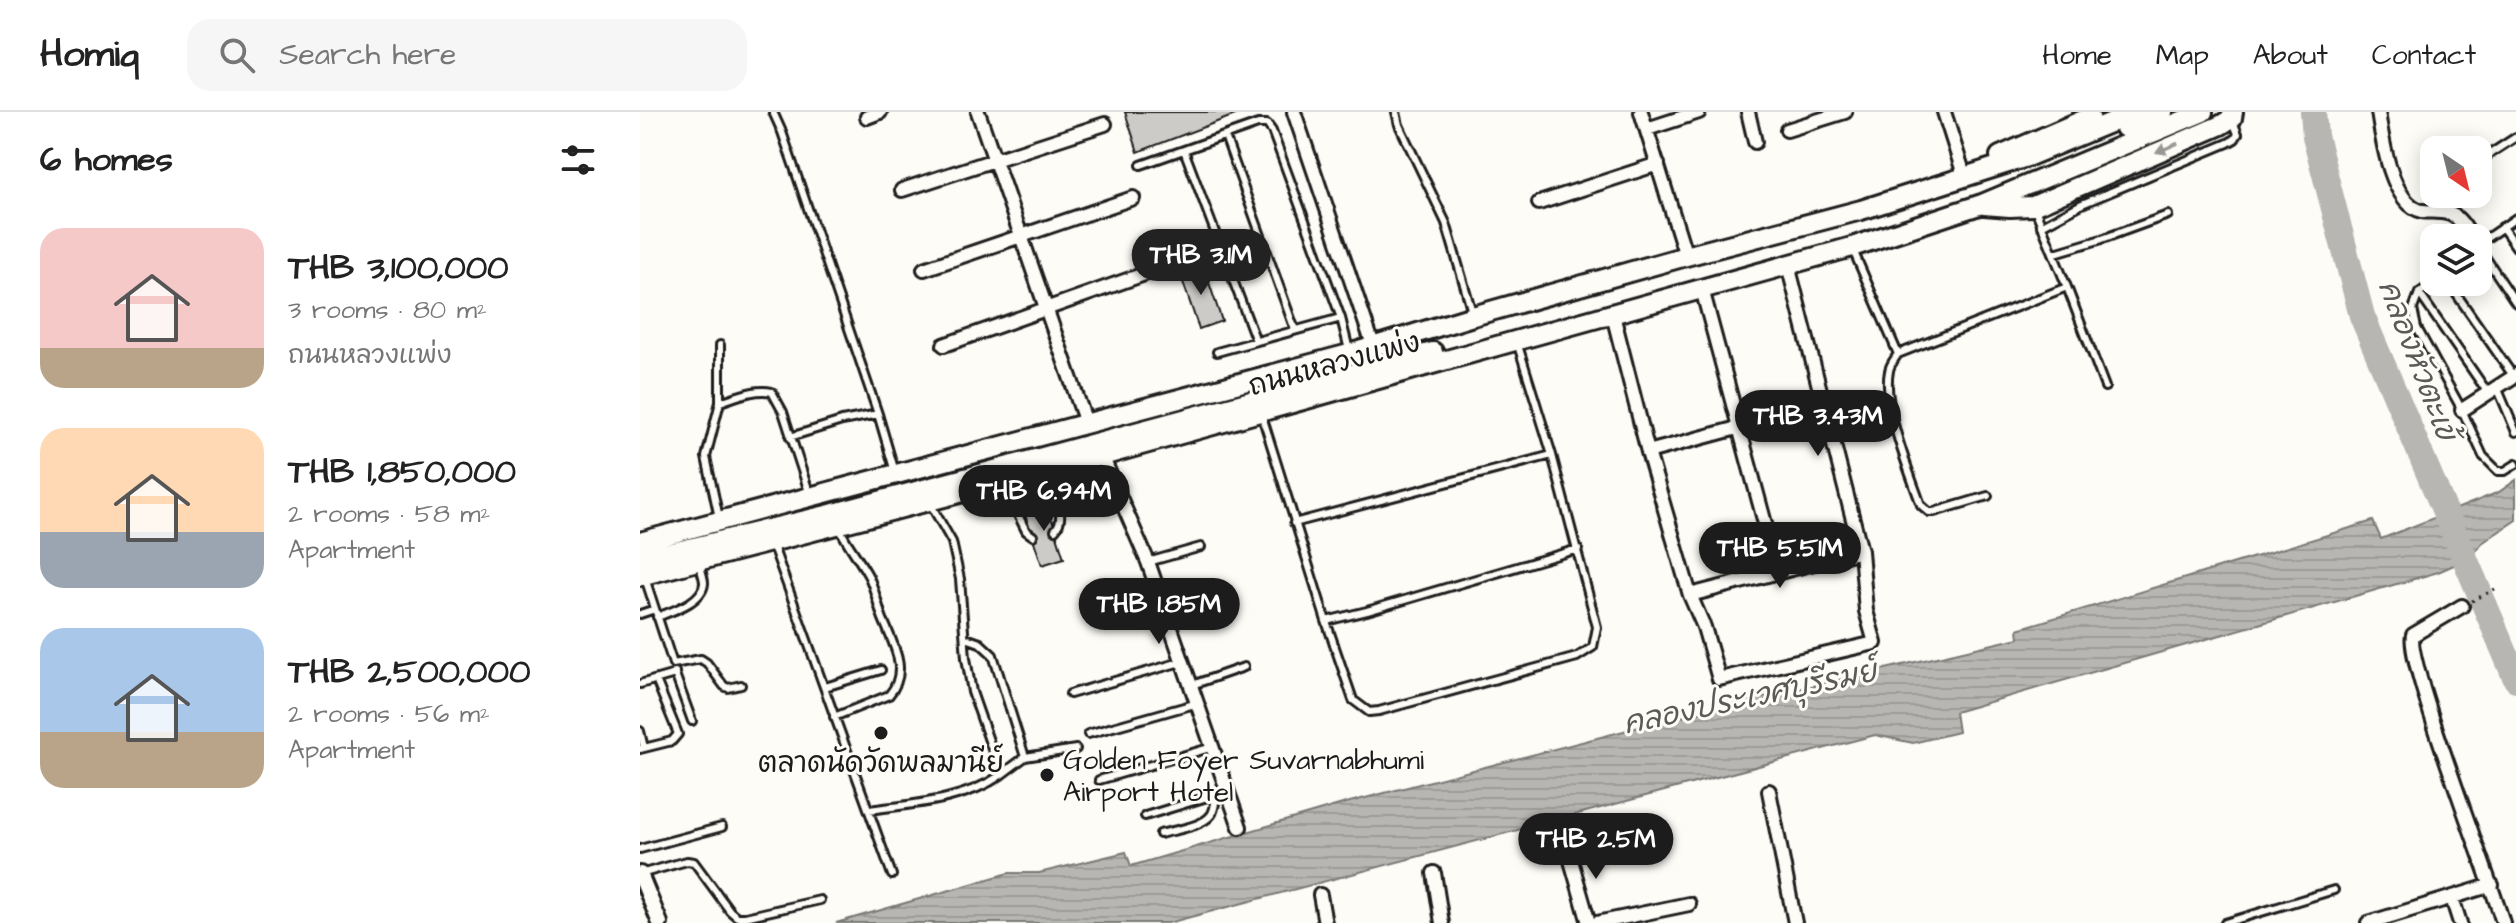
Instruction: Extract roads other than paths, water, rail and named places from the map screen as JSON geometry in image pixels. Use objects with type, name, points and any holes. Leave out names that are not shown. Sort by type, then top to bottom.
[{"type":"main road","points":[[1966,178],[2000,156],[2104,112]]},
{"type":"main road","name":"ถนนหลวงแพ่ง","points":[[640,542],[1349,354],[1686,256],[1861,210],[2027,157],[2136,112]]},
{"type":"main road","points":[[739,515],[812,508],[929,479],[1177,412],[1491,319],[1927,201],[2037,164],[2163,112]]},
{"type":"main road","points":[[641,570],[831,514],[1786,257],[2032,174],[2181,112]]},
{"type":"main road","name":"ถนนหลวงแพ่ง","points":[[641,570],[698,561],[930,502],[1852,247],[1982,204],[2203,112]]},
{"type":"main road","points":[[1982,204],[2033,206],[2221,125],[2233,115]]},
{"type":"street","points":[[867,117],[880,112]]},
{"type":"street","points":[[978,112],[1086,423]]},
{"type":"street","points":[[1294,112],[1373,345]]},
{"type":"street","points":[[1641,112],[1686,256]]},
{"type":"street","points":[[1647,129],[1699,112]]},
{"type":"street","points":[[1748,112],[1755,142]]},
{"type":"street","points":[[1787,130],[1845,112]]},
{"type":"street","points":[[1944,112],[1966,178]]},
{"type":"street","points":[[2378,112],[2383,145],[2392,175],[2403,196],[2413,207],[2422,211],[2453,213],[2463,224]]},
{"type":"street","points":[[902,190],[1105,124]]},
{"type":"street","points":[[1539,203],[1658,164]]},
{"type":"street","points":[[924,269],[1133,198]]},
{"type":"street","points":[[1613,315],[1648,452],[1690,595],[1704,627],[1719,679],[1875,643],[1866,611],[1861,551],[1788,265]]},
{"type":"street","points":[[944,345],[1150,272]]},
{"type":"street","points":[[1702,289],[1778,572]]},
{"type":"street","points":[[2462,410],[2515,376]]},
{"type":"street","points":[[1648,452],[1823,405]]},
{"type":"street","points":[[1102,456],[1148,562],[1213,747],[1222,793],[1240,827]]},
{"type":"street","points":[[1690,595],[1861,551]]},
{"type":"street","points":[[2462,606],[2413,635],[2412,644],[2425,699],[2503,923]]},
{"type":"street","points":[[1769,791],[1795,923]]},
{"type":"street","points":[[1568,850],[1589,923]]},
{"type":"street","points":[[1434,873],[1442,923]]},
{"type":"street","points":[[640,874],[660,923]]},
{"type":"street","points":[[2368,923],[2492,885]]},
{"type":"street","points":[[1320,895],[1325,923]]},
{"type":"street","points":[[2452,898],[2460,923]]},
{"type":"street","points":[[1597,923],[1689,904]]},
{"type":"lane","points":[[773,112],[896,474]]},
{"type":"lane","points":[[1396,112],[1399,125],[1446,223],[1473,316]]},
{"type":"lane","points":[[2041,226],[2082,204],[2235,139],[2238,134],[2233,115]]},
{"type":"lane","points":[[1141,165],[1258,124],[1267,124],[1341,318],[1349,354]]},
{"type":"lane","points":[[1225,136],[1295,330]]},
{"type":"lane","points":[[2492,153],[2516,137]]},
{"type":"lane","points":[[1184,150],[1256,341]]},
{"type":"lane","points":[[2033,206],[2055,253],[2105,387]]},
{"type":"lane","points":[[2055,253],[2168,215]]},
{"type":"lane","points":[[2492,234],[2516,218]]},
{"type":"lane","points":[[2502,227],[2516,247]]},
{"type":"lane","points":[[1852,247],[1898,354]]},
{"type":"lane","points":[[2492,271],[2516,303]]},
{"type":"lane","points":[[1988,496],[1934,512],[1921,505],[1889,404],[1890,366],[1898,354],[2067,287]]},
{"type":"lane","points":[[2419,293],[2493,390],[2516,432]]},
{"type":"lane","points":[[2419,293],[2413,309],[2417,328],[2462,410],[2483,456],[2498,471],[2505,471],[2516,464]]},
{"type":"lane","points":[[2458,296],[2515,376]]},
{"type":"lane","points":[[1217,352],[1341,318]]},
{"type":"lane","points":[[1260,412],[1353,700],[1369,712],[1379,711],[1577,657],[1593,647],[1597,627],[1578,549],[1517,342]]},
{"type":"lane","points":[[719,520],[706,457],[720,402],[720,345]]},
{"type":"lane","points":[[720,402],[754,392],[772,392],[783,412],[811,496]]},
{"type":"lane","points":[[790,437],[878,414]]},
{"type":"lane","points":[[1294,523],[1552,455]]},
{"type":"lane","points":[[1042,472],[1061,514],[1055,530]]},
{"type":"lane","points":[[1002,482],[1026,531],[1033,536]]},
{"type":"lane","points":[[930,502],[952,542],[960,579],[972,692],[1001,775]]},
{"type":"lane","points":[[834,717],[889,695],[895,688],[900,669],[898,654],[869,578],[838,525]]},
{"type":"lane","points":[[771,543],[892,875]]},
{"type":"lane","points":[[1148,562],[1201,547]]},
{"type":"lane","points":[[1326,621],[1578,549]]},
{"type":"lane","points":[[640,614],[683,606],[702,590],[704,582],[698,561]]},
{"type":"lane","points":[[641,570],[692,721]]},
{"type":"lane","points":[[966,638],[980,643],[993,655],[1025,757]]},
{"type":"lane","points":[[673,664],[701,659],[724,686],[741,685]]},
{"type":"lane","points":[[1070,694],[1184,661]]},
{"type":"lane","points":[[1192,685],[1244,667]]},
{"type":"lane","points":[[825,687],[881,670]]},
{"type":"lane","points":[[640,684],[675,674]]},
{"type":"lane","points":[[640,731],[642,748],[672,741],[678,734],[656,680]]},
{"type":"lane","points":[[1088,734],[1198,703]]},
{"type":"lane","points":[[1099,780],[1213,747]]},
{"type":"lane","points":[[869,810],[960,793],[1001,775],[1025,757],[1076,749]]},
{"type":"lane","points":[[1145,816],[1222,793]]},
{"type":"lane","points":[[1160,834],[1210,817],[1222,793]]},
{"type":"lane","points":[[640,849],[722,827]]},
{"type":"lane","points":[[640,874],[687,861],[694,862],[737,917],[820,900]]},
{"type":"lane","points":[[2225,923],[2334,890]]},
{"type":"waterway","name":"คลองหัวตะเข้","points":[[2313,112],[2315,136],[2362,316],[2516,679]]},
{"type":"place","name":"ตลาดนัดวัดพลมานีย์","points":[[881,733]]},
{"type":"place","name":"Golden Foyer Suvarnabhumi Airport Hotel","points":[[1047,775]]},
{"type":"water label","name":"คลองประเวศบุรีรมย์","points":[[1750,697]]}]
